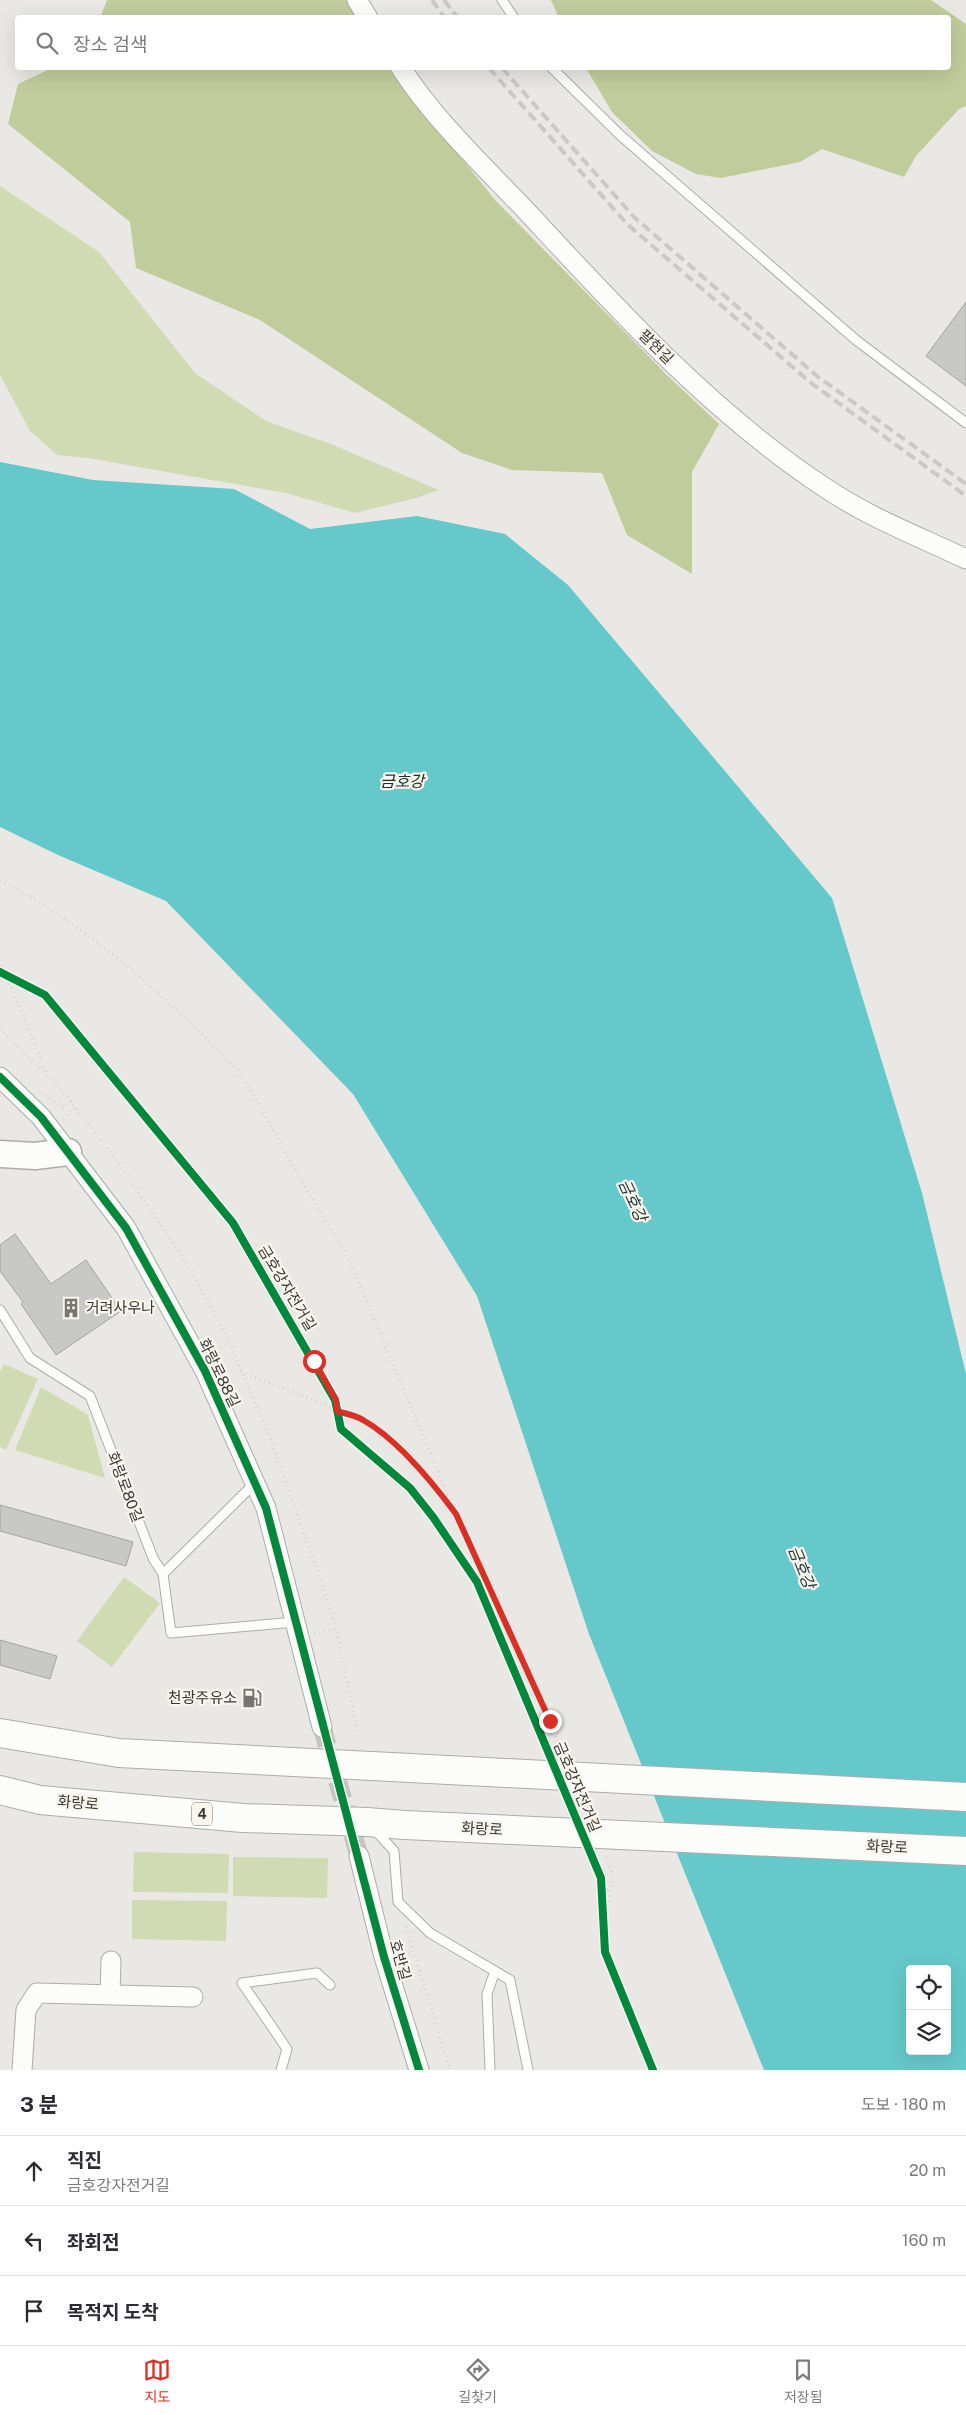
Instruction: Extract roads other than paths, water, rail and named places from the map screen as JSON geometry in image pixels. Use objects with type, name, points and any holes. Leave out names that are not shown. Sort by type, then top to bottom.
[{"type":"main road","points":[[0,1733],[119,1753],[966,1797]]},
{"type":"main road","name":"화랑로","points":[[0,1790],[40,1800],[243,1818],[367,1822],[966,1851]]},
{"type":"street","points":[[358,0],[366,15]]},
{"type":"street","name":"팔현길","points":[[403,70],[439,118],[626,318],[715,402],[751,433],[828,490],[871,514],[966,559]]},
{"type":"street","name":"화랑로88길","points":[[0,1077],[41,1117],[126,1228],[205,1371],[266,1508],[322,1727]]},
{"type":"street","points":[[0,1154],[35,1156],[68,1152]]},
{"type":"street","name":"호반길","points":[[359,1856],[384,1958],[419,2070]]},
{"type":"street","points":[[110,1994],[111,1962]]},
{"type":"street","points":[[22,2070],[26,2010],[36,1993],[193,1996]]},
{"type":"lane","points":[[502,0],[512,15]]},
{"type":"lane","points":[[554,70],[620,135],[856,340],[966,423]]},
{"type":"lane","name":"화랑로80길","points":[[0,1310],[30,1358],[90,1396],[153,1558],[163,1574]]},
{"type":"lane","points":[[255,1483],[163,1574],[171,1633],[295,1622]]},
{"type":"lane","points":[[367,1822],[394,1851],[398,1902],[430,1933],[510,1980],[528,2070]]},
{"type":"lane","points":[[490,2070],[487,1994],[494,1971]]},
{"type":"lane","points":[[280,2070],[287,2049],[242,1983],[317,1973],[330,1985]]},
{"type":"water","name":"금호강","points":[[0,462],[93,480],[234,489],[310,529],[417,516],[505,534],[568,585],[832,898],[922,1193],[966,1374],[966,2070],[764,2070],[589,1634],[477,1296],[353,1094],[166,901],[58,855],[0,827]]},
{"type":"tunnel","points":[[322,1727],[359,1856]]},
{"type":"railway","points":[[432,0],[443,15]]},
{"type":"railway","points":[[444,0],[456,15]]},
{"type":"railway","points":[[491,70],[627,224],[811,383],[966,496]]},
{"type":"railway","points":[[504,70],[634,217],[817,376],[966,484]]},
{"type":"place","name":"거려사우나","points":[[71,1308]]},
{"type":"place","name":"천광주유소","points":[[252,1698]]}]
